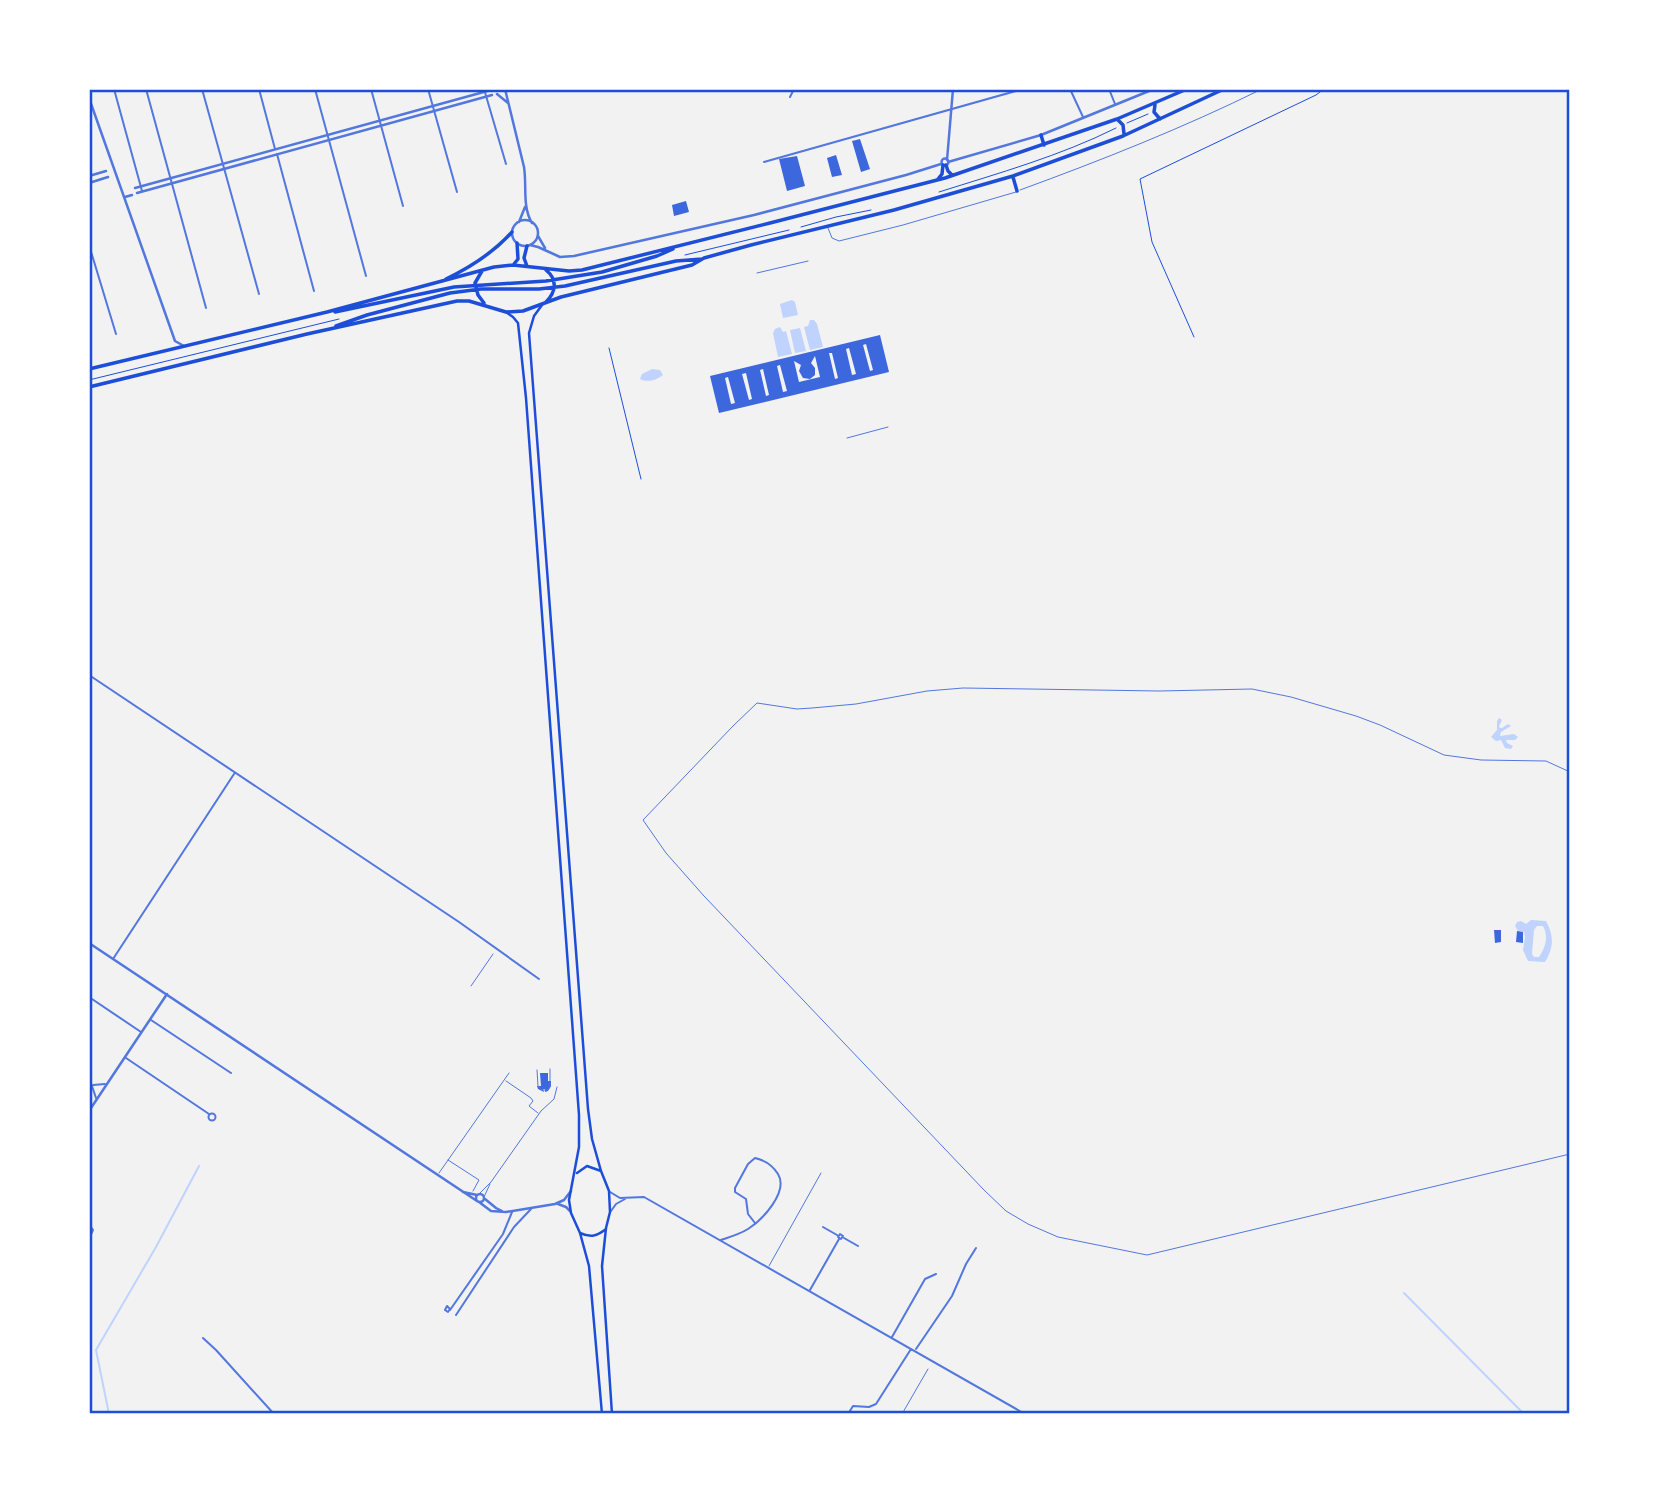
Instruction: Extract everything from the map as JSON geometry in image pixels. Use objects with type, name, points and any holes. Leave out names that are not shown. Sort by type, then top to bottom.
[{"type":"highway","points":[[89,369],[313,315],[494,267],[513,265],[582,270],[938,180],[1117,119],[1187,89]]},
{"type":"highway","points":[[324,331],[367,315],[450,293],[552,288],[676,261],[704,258],[894,210],[1013,176],[1123,136],[1224,89]]},
{"type":"highway","points":[[1156,103],[1154,112],[1161,119]]},
{"type":"highway","points":[[1117,119],[1125,128],[1123,136]]},
{"type":"highway","points":[[1041,135],[1044,145]]},
{"type":"highway","points":[[945,162],[952,175]]},
{"type":"highway","points":[[938,180],[945,162]]},
{"type":"highway","points":[[1013,176],[1017,191]]},
{"type":"highway","points":[[439,283],[495,249],[512,232]]},
{"type":"highway","points":[[513,265],[518,259],[517,243]]},
{"type":"highway","points":[[313,315],[454,287],[545,281],[602,272],[657,256],[685,244]]},
{"type":"highway","points":[[527,266],[524,258],[528,245]]},
{"type":"highway","points":[[89,387],[457,301],[469,300],[506,312],[523,312],[577,292],[692,265],[704,258]]},
{"type":"highway","points":[[541,267],[551,274],[554,280],[554,291],[544,303]]},
{"type":"highway","points":[[482,271],[475,283],[478,295],[485,305]]},
{"type":"main road","points":[[544,303],[534,316],[529,333],[580,1021],[590,1125],[601,1171],[609,1191],[610,1212],[602,1266],[612,1414]]},
{"type":"main road","points":[[506,312],[518,323],[520,333],[579,1115],[579,1147],[569,1200],[588,1259],[592,1282],[602,1414]]},
{"type":"main road","points":[[536,535],[545,534]]},
{"type":"main road","points":[[537,544],[546,543]]},
{"type":"main road","points":[[575,1174],[587,1166],[601,1171]]},
{"type":"main road","points":[[580,1233],[592,1237],[606,1228]]},
{"type":"street","points":[[114,89],[142,192]]},
{"type":"street","points":[[146,89],[206,308]]},
{"type":"street","points":[[202,89],[259,294]]},
{"type":"street","points":[[259,89],[314,291]]},
{"type":"street","points":[[315,89],[366,276]]},
{"type":"street","points":[[371,89],[404,206]]},
{"type":"street","points":[[428,89],[457,192]]},
{"type":"street","points":[[505,89],[524,167],[529,218],[547,251]]},
{"type":"street","points":[[790,97],[794,89]]},
{"type":"street","points":[[945,162],[953,89]]},
{"type":"street","points":[[764,162],[1023,89]]},
{"type":"street","points":[[1070,89],[1084,118]]},
{"type":"street","points":[[1109,89],[1116,106]]},
{"type":"street","points":[[532,223],[526,220],[515,225],[512,232],[517,243],[538,247],[560,257],[574,256],[830,195],[1041,135],[1154,89]]},
{"type":"street","points":[[485,90],[506,164]]},
{"type":"street","points":[[123,191],[491,90]]},
{"type":"street","points":[[125,197],[496,93],[508,103]]},
{"type":"street","points":[[89,99],[109,171],[123,191],[175,341],[173,349]]},
{"type":"street","points":[[89,176],[109,171]]},
{"type":"street","points":[[109,171],[111,176]]},
{"type":"street","points":[[89,183],[111,176]]},
{"type":"street","points":[[132,189],[134,194]]},
{"type":"street","points":[[519,222],[526,203]]},
{"type":"street","points":[[528,245],[535,241],[537,236]]},
{"type":"street","points":[[89,245],[116,334]]},
{"type":"street","points":[[175,341],[184,346]]},
{"type":"street","points":[[89,675],[539,979]]},
{"type":"street","points":[[113,959],[234,773]]},
{"type":"street","points":[[89,943],[491,1211],[506,1212],[555,1204],[564,1200],[571,1191]]},
{"type":"street","points":[[89,1111],[167,994]]},
{"type":"street","points":[[89,997],[142,1033]]},
{"type":"street","points":[[151,1020],[231,1073]]},
{"type":"street","points":[[125,1058],[209,1114]]},
{"type":"street","points":[[97,1099],[91,1085],[107,1084]]},
{"type":"street","points":[[721,1241],[745,1231],[755,1223],[776,1200],[782,1185],[778,1174],[755,1158],[748,1164],[735,1188],[736,1192],[746,1199],[748,1214],[755,1223]]},
{"type":"street","points":[[461,1191],[478,1195],[506,1212]]},
{"type":"street","points":[[609,1191],[615,1196],[626,1198],[644,1197],[1025,1414]]},
{"type":"street","points":[[478,1195],[478,1202]]},
{"type":"street","points":[[478,1202],[482,1202],[484,1198]]},
{"type":"street","points":[[610,1212],[616,1203],[626,1198]]},
{"type":"street","points":[[555,1204],[563,1205],[571,1213]]},
{"type":"street","points":[[456,1315],[514,1227],[531,1208]]},
{"type":"street","points":[[454,1305],[447,1307],[446,1311],[454,1305],[503,1234],[513,1211]]},
{"type":"street","points":[[89,1224],[93,1230],[89,1239]]},
{"type":"street","points":[[823,1227],[858,1247]]},
{"type":"street","points":[[809,1291],[840,1237]]},
{"type":"street","points":[[915,1351],[952,1296],[976,1248]]},
{"type":"street","points":[[891,1338],[925,1279],[936,1274]]},
{"type":"street","points":[[203,1338],[274,1414]]},
{"type":"street","points":[[848,1414],[853,1406],[869,1407],[876,1404],[911,1349]]},
{"type":"lane","points":[[828,226],[832,238],[839,241],[1017,191],[1143,144],[1262,89]]},
{"type":"lane","points":[[757,273],[808,261]]},
{"type":"lane","points":[[846,438],[888,427]]},
{"type":"lane","points":[[1570,772],[1546,761],[1481,760],[1444,755],[1344,712],[1252,689],[1159,691],[963,688],[812,708],[797,709],[757,703],[643,820],[666,853],[704,896],[996,1202],[1006,1211],[1058,1237],[1147,1255],[1570,1154]]},
{"type":"lane","points":[[471,986],[493,954]]},
{"type":"lane","points":[[537,1070],[538,1086],[545,1090],[550,1087],[550,1069]]},
{"type":"lane","points":[[438,1175],[509,1073]]},
{"type":"lane","points":[[504,1080],[531,1098],[533,1101],[529,1106],[539,1113]]},
{"type":"lane","points":[[478,1195],[491,1182],[542,1109],[552,1102],[557,1087]]},
{"type":"lane","points":[[448,1160],[480,1180],[472,1191]]},
{"type":"lane","points":[[768,1268],[821,1173]]},
{"type":"lane","points":[[484,1198],[491,1182]]},
{"type":"lane","points":[[902,1414],[928,1369]]},
{"type":"path","points":[[1194,337],[1152,242],[1140,179],[1324,89]]},
{"type":"path","points":[[932,194],[1009,170],[1154,112]]},
{"type":"path","points":[[800,228],[836,217],[870,211]]},
{"type":"path","points":[[681,256],[787,231]]},
{"type":"path","points":[[89,380],[343,318]]},
{"type":"path","points":[[609,348],[641,479]]},
{"type":"water","points":[[792,300],[798,315],[783,318],[780,304]]},
{"type":"water","points":[[810,320],[817,324],[823,347],[810,350],[804,327],[808,326]]},
{"type":"water","points":[[780,327],[783,332],[786,331],[792,354],[778,357],[773,333]]},
{"type":"water","points":[[800,328],[806,351],[795,353],[790,330]]},
{"type":"water","points":[[652,369],[660,370],[663,375],[652,380],[640,379],[642,374]]},
{"type":"water","points":[[1499,718],[1502,720],[1500,728],[1508,724],[1511,726],[1501,732],[1500,736],[1514,734],[1518,737],[1515,740],[1506,740],[1513,746],[1511,749],[1505,748],[1501,740],[1496,741],[1491,737],[1497,730]]},
{"type":"water","points":[[1531,920],[1546,921],[1552,942],[1545,962],[1528,961],[1523,950],[1524,932],[1518,931],[1515,926],[1521,921],[1526,924]],"holes":[[[1537,926],[1543,926],[1546,934],[1544,946],[1539,957],[1534,957],[1534,930]]]},
{"type":"building","points":[[860,139],[870,169],[861,172],[852,141]]},
{"type":"building","points":[[836,155],[842,175],[832,177],[827,158]]},
{"type":"building","points":[[797,156],[805,186],[787,191],[779,159]]},
{"type":"building","points":[[686,201],[689,212],[674,216],[672,205]]},
{"type":"building","points":[[880,335],[889,372],[719,413],[710,376]],"holes":[[[866,344],[873,370],[870,371],[863,345]],[[849,348],[856,374],[852,375],[846,349]],[[829,353],[832,353],[838,378],[835,379]],[[815,356],[820,377],[799,382],[794,361],[801,365],[799,371],[803,378],[810,379],[815,375],[815,368],[811,363]],[[780,365],[787,391],[783,392],[777,366]],[[763,369],[769,395],[766,396],[760,370]],[[746,373],[752,399],[749,400],[742,374]],[[728,377],[735,403],[731,404],[725,378]]]},
{"type":"building","points":[[1494,930],[1501,930],[1501,942],[1495,943]]},
{"type":"building","points":[[1517,931],[1523,932],[1523,943],[1516,942]]},
{"type":"building","points":[[540,1073],[548,1073],[551,1086],[548,1091],[538,1089],[537,1086],[541,1086]]},
{"type":"waterway","points":[[109,1414],[96,1350],[199,1166]]},
{"type":"waterway","points":[[1404,1293],[1524,1414]]}]
